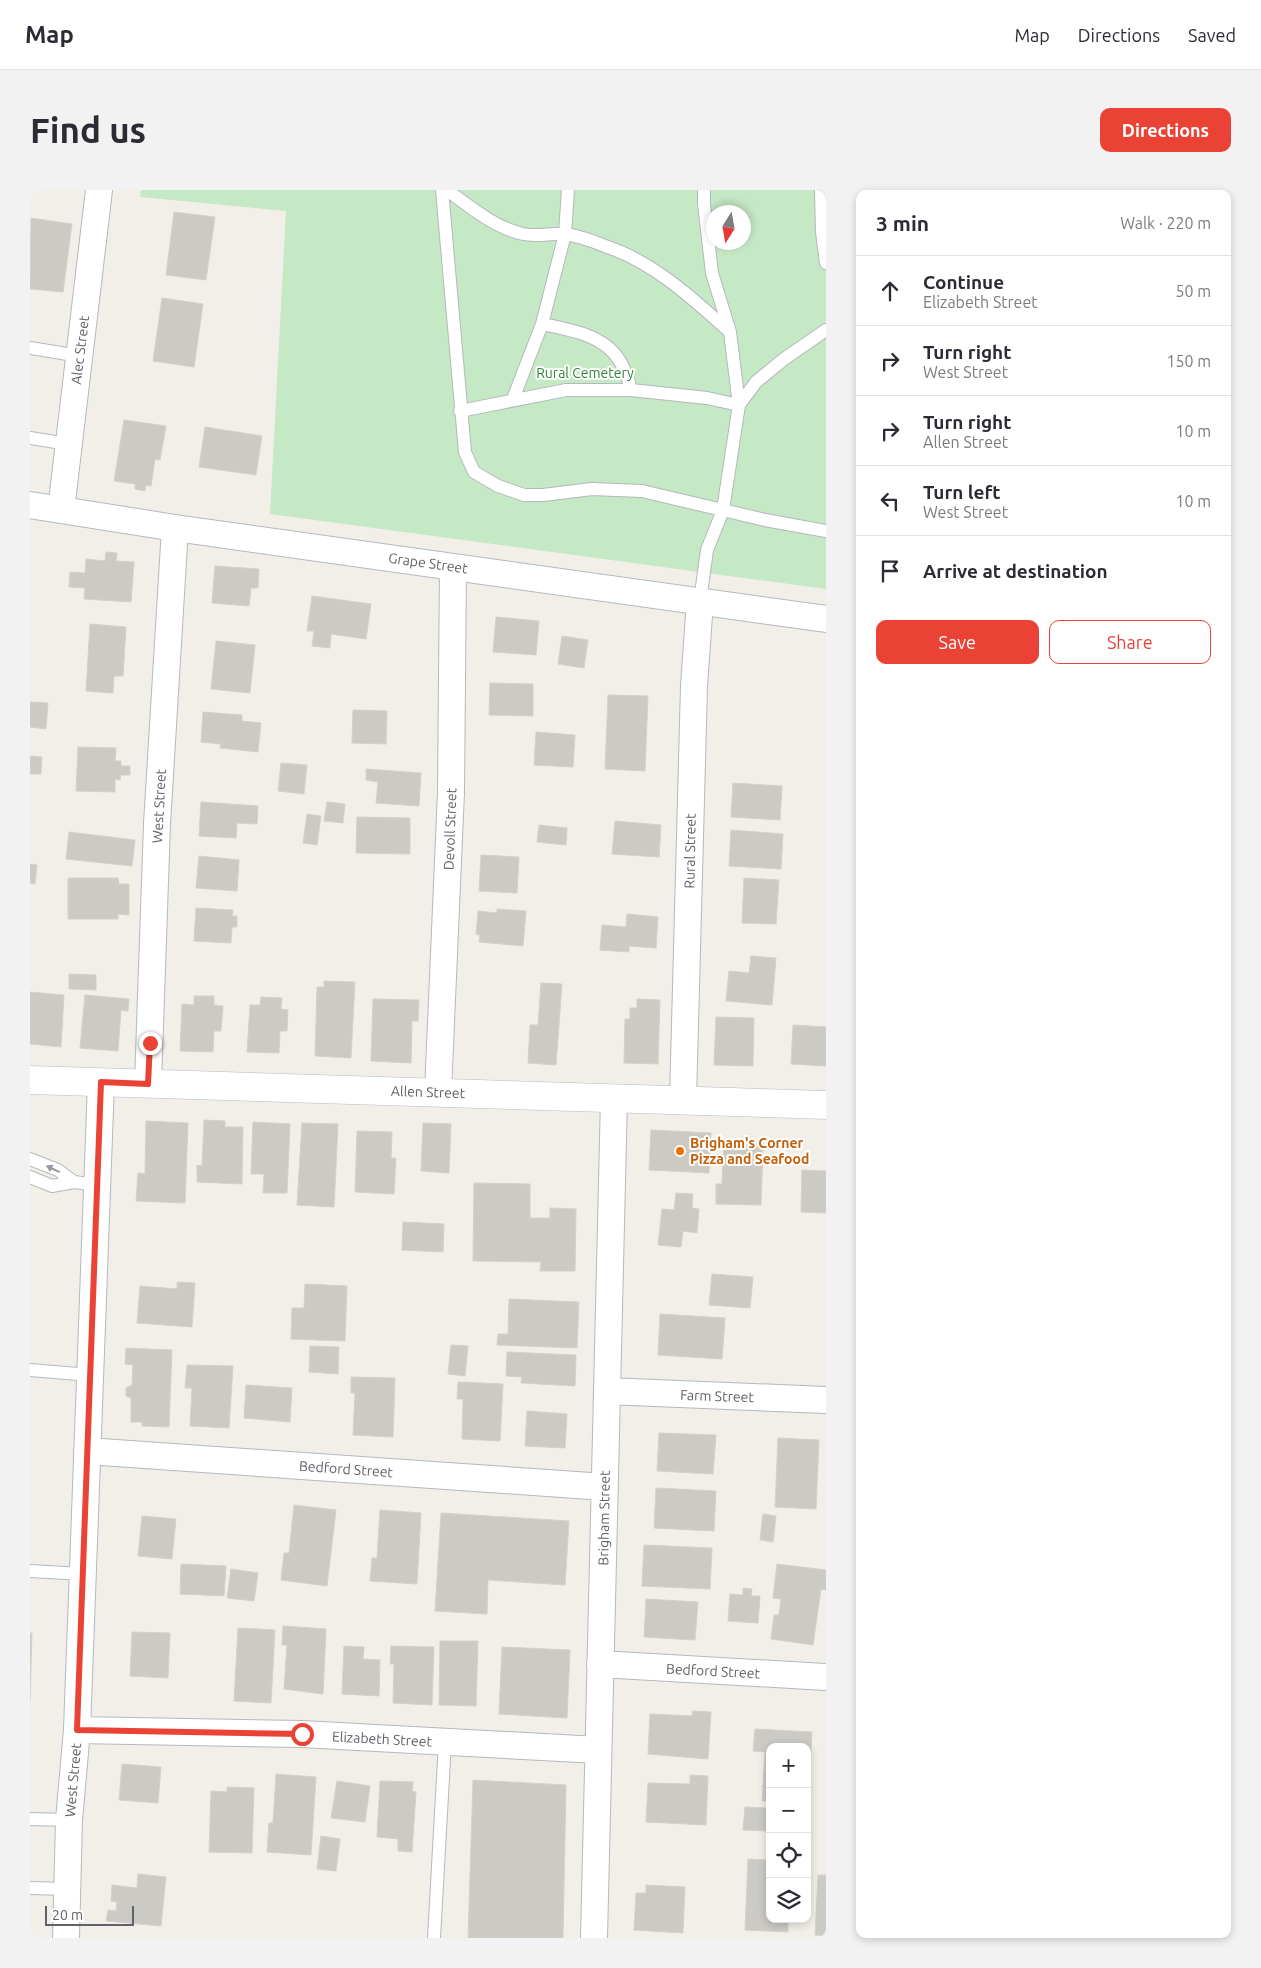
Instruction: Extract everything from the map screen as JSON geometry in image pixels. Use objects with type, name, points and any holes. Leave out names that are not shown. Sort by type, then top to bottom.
[{"type":"street","name":"Alec Street","points":[[62,510],[68,444],[99,190]]},
{"type":"street","name":"Grape Street","points":[[30,506],[826,619]]},
{"type":"street","name":"West Street","points":[[148,1084],[158,824],[175,528]]},
{"type":"street","name":"Devoll Street","points":[[438,1092],[452,792],[453,567]]},
{"type":"street","name":"Rural Street","points":[[683,1100],[694,686],[700,601]]},
{"type":"street","name":"Allen Street","points":[[30,1080],[826,1105]]},
{"type":"street","name":"West Street","points":[[66,1938],[69,1820],[77,1730],[90,1375],[86,1184],[101,1082]]},
{"type":"street","name":"Brigham Street","points":[[594,1938],[614,1098]]},
{"type":"street","name":"Farm Street","points":[[607,1391],[826,1400]]},
{"type":"street","name":"Bedford Street","points":[[87,1450],[605,1487]]},
{"type":"street","name":"Bedford Street","points":[[600,1664],[826,1677]]},
{"type":"street","name":"Elizabeth Street","points":[[77,1730],[302,1734],[598,1750]]},
{"type":"lane","points":[[442,190],[457,353],[460,411],[465,452],[474,472],[498,486],[524,495],[543,495],[592,489],[642,492],[826,531]]},
{"type":"lane","points":[[447,190],[489,218],[522,234],[540,236],[565,234],[606,246],[639,261],[688,294],[730,332]]},
{"type":"lane","points":[[513,399],[542,324],[565,234],[568,190]]},
{"type":"lane","points":[[700,601],[707,550],[723,510],[739,405],[730,332],[712,273],[704,190]]},
{"type":"lane","points":[[822,190],[822,232],[826,263]]},
{"type":"lane","points":[[542,324],[585,333],[607,346],[623,365],[631,390]]},
{"type":"lane","points":[[739,405],[756,382],[784,359],[826,330]]},
{"type":"lane","points":[[30,348],[80,356]]},
{"type":"lane","points":[[460,411],[566,390],[631,390],[707,398],[739,405]]},
{"type":"lane","points":[[30,438],[68,444]]},
{"type":"lane","points":[[30,1159],[86,1184]]},
{"type":"lane","points":[[30,1178],[52,1186],[86,1184]]},
{"type":"lane","points":[[30,1370],[90,1375]]},
{"type":"lane","points":[[30,1571],[82,1574]]},
{"type":"lane","points":[[434,1938],[445,1742]]},
{"type":"lane","points":[[30,1819],[69,1820]]},
{"type":"lane","points":[[30,1888],[67,1889]]},
{"type":"green space","name":"Rural Cemetery","points":[[141,190],[826,190],[826,589],[270,514],[286,211],[140,197]]},
{"type":"building","points":[[174,212],[215,217],[206,280],[166,275]]},
{"type":"building","points":[[31,218],[72,224],[63,292],[30,289]]},
{"type":"building","points":[[162,298],[203,304],[194,367],[153,361]]},
{"type":"building","points":[[124,420],[166,426],[160,460],[155,459],[151,486],[146,485],[145,491],[135,489],[135,484],[114,481]]},
{"type":"building","points":[[205,427],[262,436],[256,475],[199,467]]},
{"type":"building","points":[[106,552],[117,553],[116,561],[134,562],[131,602],[84,599],[85,588],[69,587],[70,572],[85,573],[86,559],[105,561]]},
{"type":"building","points":[[215,566],[259,569],[258,588],[251,588],[249,606],[212,603]]},
{"type":"building","points":[[312,596],[371,604],[366,639],[331,634],[330,648],[312,646],[314,631],[307,631]]},
{"type":"building","points":[[496,617],[539,621],[536,655],[493,652]]},
{"type":"building","points":[[90,624],[126,627],[123,676],[114,676],[113,693],[86,691]]},
{"type":"building","points":[[562,636],[588,640],[584,668],[558,664]]},
{"type":"building","points":[[216,641],[255,645],[250,693],[211,689]]},
{"type":"building","points":[[490,683],[533,684],[533,716],[489,715]]},
{"type":"building","points":[[608,695],[648,696],[645,771],[605,769]]},
{"type":"building","points":[[30,702],[48,703],[46,729],[30,727]]},
{"type":"building","points":[[353,710],[387,711],[386,744],[352,743]]},
{"type":"building","points":[[203,712],[242,715],[242,721],[261,723],[258,752],[220,748],[221,744],[201,742]]},
{"type":"building","points":[[536,732],[575,735],[573,767],[534,765]]},
{"type":"building","points":[[78,747],[116,748],[115,761],[121,761],[121,766],[130,766],[130,775],[121,775],[120,780],[115,779],[115,792],[76,791]]},
{"type":"building","points":[[30,756],[42,757],[41,774],[30,774]]},
{"type":"building","points":[[281,763],[307,765],[304,794],[278,791]]},
{"type":"building","points":[[366,769],[421,773],[419,806],[376,803],[378,782],[366,780]]},
{"type":"building","points":[[733,783],[782,786],[780,820],[731,817]]},
{"type":"building","points":[[201,802],[258,806],[257,824],[237,823],[236,838],[199,836]]},
{"type":"building","points":[[327,802],[345,804],[343,823],[324,821]]},
{"type":"building","points":[[307,814],[321,816],[317,845],[303,843]]},
{"type":"building","points":[[357,817],[410,818],[410,854],[356,853]]},
{"type":"building","points":[[615,821],[661,825],[659,857],[612,854]]},
{"type":"building","points":[[539,825],[567,828],[566,845],[537,842]]},
{"type":"building","points":[[731,830],[783,834],[781,869],[729,866]]},
{"type":"building","points":[[69,832],[135,840],[132,866],[66,859]]},
{"type":"building","points":[[481,855],[519,857],[517,893],[479,891]]},
{"type":"building","points":[[199,856],[239,860],[237,891],[196,888]]},
{"type":"building","points":[[30,864],[37,865],[35,884],[30,883]]},
{"type":"building","points":[[68,878],[118,878],[119,884],[129,884],[129,915],[118,914],[118,919],[68,919]]},
{"type":"building","points":[[744,878],[779,880],[776,924],[742,923]]},
{"type":"building","points":[[196,908],[233,910],[232,916],[237,916],[237,927],[232,927],[231,943],[194,941]]},
{"type":"building","points":[[497,909],[526,911],[523,946],[479,942],[480,935],[476,934],[478,911],[497,913]]},
{"type":"building","points":[[627,914],[658,917],[656,948],[629,946],[629,952],[600,950],[602,925],[626,927]]},
{"type":"building","points":[[751,956],[776,958],[772,1005],[726,1001],[729,971],[749,973]]},
{"type":"building","points":[[69,974],[96,975],[96,990],[69,989]]},
{"type":"building","points":[[324,981],[355,982],[351,1058],[315,1056],[317,987],[324,987]]},
{"type":"building","points":[[541,983],[562,984],[556,1065],[528,1063],[530,1025],[538,1025]]},
{"type":"building","points":[[30,992],[64,995],[61,1047],[30,1044]]},
{"type":"building","points":[[85,995],[129,999],[128,1011],[121,1010],[118,1051],[80,1048]]},
{"type":"building","points":[[194,996],[214,996],[214,1005],[223,1006],[221,1031],[214,1031],[213,1052],[180,1051],[182,1004],[194,1005]]},
{"type":"building","points":[[261,997],[282,998],[281,1009],[288,1010],[287,1031],[280,1031],[279,1053],[247,1052],[250,1005],[260,1005]]},
{"type":"building","points":[[373,999],[419,1000],[418,1021],[412,1021],[411,1063],[371,1061]]},
{"type":"building","points":[[637,999],[660,1000],[658,1064],[624,1063],[625,1019],[630,1019],[630,1008],[637,1008]]},
{"type":"building","points":[[716,1017],[754,1018],[753,1066],[714,1065]]},
{"type":"building","points":[[793,1025],[826,1027],[826,1066],[791,1064]]},
{"type":"building","points":[[204,1120],[225,1121],[225,1127],[243,1127],[242,1184],[197,1182],[197,1165],[202,1166]]},
{"type":"building","points":[[146,1121],[188,1123],[185,1203],[136,1201],[138,1173],[145,1174]]},
{"type":"building","points":[[253,1122],[290,1124],[287,1193],[263,1193],[264,1174],[251,1174]]},
{"type":"building","points":[[302,1123],[338,1124],[334,1207],[297,1205]]},
{"type":"building","points":[[423,1123],[451,1124],[449,1173],[421,1171]]},
{"type":"building","name":"Brigham's Corner Pizza and Seafood","points":[[651,1130],[711,1133],[709,1173],[649,1170]]},
{"type":"building","points":[[357,1131],[392,1132],[391,1158],[396,1158],[394,1194],[355,1192]]},
{"type":"building","points":[[724,1139],[746,1140],[746,1145],[763,1146],[761,1205],[716,1204],[716,1184],[722,1184]]},
{"type":"building","points":[[802,1170],[826,1171],[826,1213],[801,1212]]},
{"type":"building","points":[[474,1183],[530,1184],[530,1218],[550,1218],[550,1208],[576,1209],[575,1271],[540,1271],[541,1262],[473,1261]]},
{"type":"building","points":[[676,1193],[693,1194],[692,1208],[699,1209],[697,1233],[683,1231],[681,1247],[658,1245],[662,1209],[674,1210]]},
{"type":"building","points":[[403,1222],[444,1224],[443,1252],[402,1250]]},
{"type":"building","points":[[712,1274],[753,1277],[750,1308],[709,1305]]},
{"type":"building","points":[[177,1282],[195,1283],[192,1327],[137,1323],[140,1286],[177,1289]]},
{"type":"building","points":[[305,1284],[347,1286],[345,1341],[291,1339],[292,1308],[304,1308]]},
{"type":"building","points":[[509,1299],[579,1302],[577,1348],[497,1345],[498,1334],[508,1334]]},
{"type":"building","points":[[660,1314],[725,1318],[722,1359],[658,1355]]},
{"type":"building","points":[[451,1345],[468,1346],[465,1376],[448,1374]]},
{"type":"building","points":[[310,1346],[339,1347],[338,1374],[309,1372]]},
{"type":"building","points":[[126,1348],[172,1350],[169,1427],[142,1426],[142,1422],[131,1422],[131,1398],[126,1396],[126,1388],[132,1385],[133,1365],[125,1364]]},
{"type":"building","points":[[507,1352],[576,1355],[575,1386],[521,1383],[522,1377],[506,1376]]},
{"type":"building","points":[[187,1365],[233,1366],[229,1428],[190,1426],[192,1388],[185,1388]]},
{"type":"building","points":[[351,1377],[395,1378],[393,1437],[353,1435],[355,1393],[351,1393]]},
{"type":"building","points":[[458,1382],[503,1384],[500,1441],[462,1439],[463,1399],[457,1399]]},
{"type":"building","points":[[246,1385],[292,1388],[290,1422],[244,1418]]},
{"type":"building","points":[[527,1411],[567,1414],[565,1448],[525,1446]]},
{"type":"building","points":[[659,1433],[716,1435],[713,1474],[657,1471]]},
{"type":"building","points":[[778,1438],[819,1440],[816,1509],[775,1507]]},
{"type":"building","points":[[656,1488],[716,1491],[714,1531],[654,1528]]},
{"type":"building","points":[[294,1505],[336,1510],[327,1586],[281,1580],[284,1553],[289,1553]]},
{"type":"building","points":[[380,1510],[421,1513],[417,1584],[370,1581],[372,1558],[377,1558]]},
{"type":"building","points":[[441,1513],[569,1521],[565,1585],[488,1580],[487,1614],[435,1611]]},
{"type":"building","points":[[763,1514],[776,1516],[773,1542],[760,1540]]},
{"type":"building","points":[[142,1516],[176,1519],[172,1559],[138,1556]]},
{"type":"building","points":[[644,1545],[712,1548],[710,1589],[642,1586]]},
{"type":"building","points":[[181,1564],[226,1566],[224,1596],[180,1594]]},
{"type":"building","points":[[777,1564],[826,1570],[826,1590],[821,1589],[813,1645],[771,1639],[774,1615],[779,1615],[781,1599],[773,1598]]},
{"type":"building","points":[[231,1569],[258,1573],[254,1601],[227,1598]]},
{"type":"building","points":[[743,1588],[752,1589],[751,1596],[760,1596],[758,1623],[728,1621],[730,1594],[743,1595]]},
{"type":"building","points":[[646,1599],[698,1602],[695,1640],[644,1637]]},
{"type":"building","points":[[283,1626],[326,1629],[323,1694],[284,1689],[287,1645],[282,1645]]},
{"type":"building","points":[[238,1628],[275,1630],[271,1703],[234,1701]]},
{"type":"building","points":[[132,1632],[170,1633],[168,1678],[130,1676]]},
{"type":"building","points":[[30,1633],[32,1633],[30,1700]]},
{"type":"building","points":[[440,1641],[478,1641],[476,1706],[439,1705]]},
{"type":"building","points":[[344,1646],[364,1647],[363,1659],[380,1660],[379,1696],[342,1694]]},
{"type":"building","points":[[391,1646],[434,1647],[432,1705],[393,1703],[394,1664],[390,1664]]},
{"type":"building","points":[[502,1647],[570,1650],[567,1718],[499,1714]]},
{"type":"building","points":[[693,1711],[711,1712],[708,1759],[648,1754],[650,1714],[692,1716]]},
{"type":"building","points":[[755,1729],[812,1732],[811,1750],[811,1743],[766,1743],[766,1801],[762,1801],[765,1752],[753,1751]]},
{"type":"building","points":[[122,1764],[161,1767],[158,1803],[119,1800]]},
{"type":"building","points":[[276,1774],[316,1777],[311,1855],[267,1852],[269,1823],[273,1823]]},
{"type":"building","points":[[690,1775],[708,1776],[706,1825],[646,1822],[648,1783],[690,1784]]},
{"type":"building","points":[[473,1780],[566,1785],[563,1938],[468,1938]]},
{"type":"building","points":[[337,1781],[370,1786],[365,1822],[331,1818]]},
{"type":"building","points":[[380,1781],[413,1782],[412,1791],[416,1792],[412,1852],[398,1851],[398,1839],[377,1837]]},
{"type":"building","points":[[227,1787],[254,1788],[252,1853],[209,1852],[211,1791],[227,1792]]},
{"type":"building","points":[[745,1807],[766,1808],[766,1831],[743,1830]]},
{"type":"building","points":[[321,1836],[340,1839],[336,1871],[317,1869]]},
{"type":"building","points":[[748,1859],[766,1860],[766,1923],[788,1923],[788,1932],[745,1930]]},
{"type":"building","points":[[138,1874],[166,1877],[161,1926],[106,1921],[108,1910],[116,1911],[117,1902],[111,1901],[112,1885],[137,1888]]},
{"type":"building","points":[[818,1875],[826,1875],[826,1936],[815,1935]]},
{"type":"building","points":[[646,1885],[685,1887],[683,1933],[634,1930],[636,1893],[646,1893]]},
{"type":"place","name":"Brigham's Corner Pizza and Seafood","points":[[680,1151]]},
{"type":"route","points":[[150,1043],[148,1084],[101,1082],[77,1730],[302,1734]]}]
